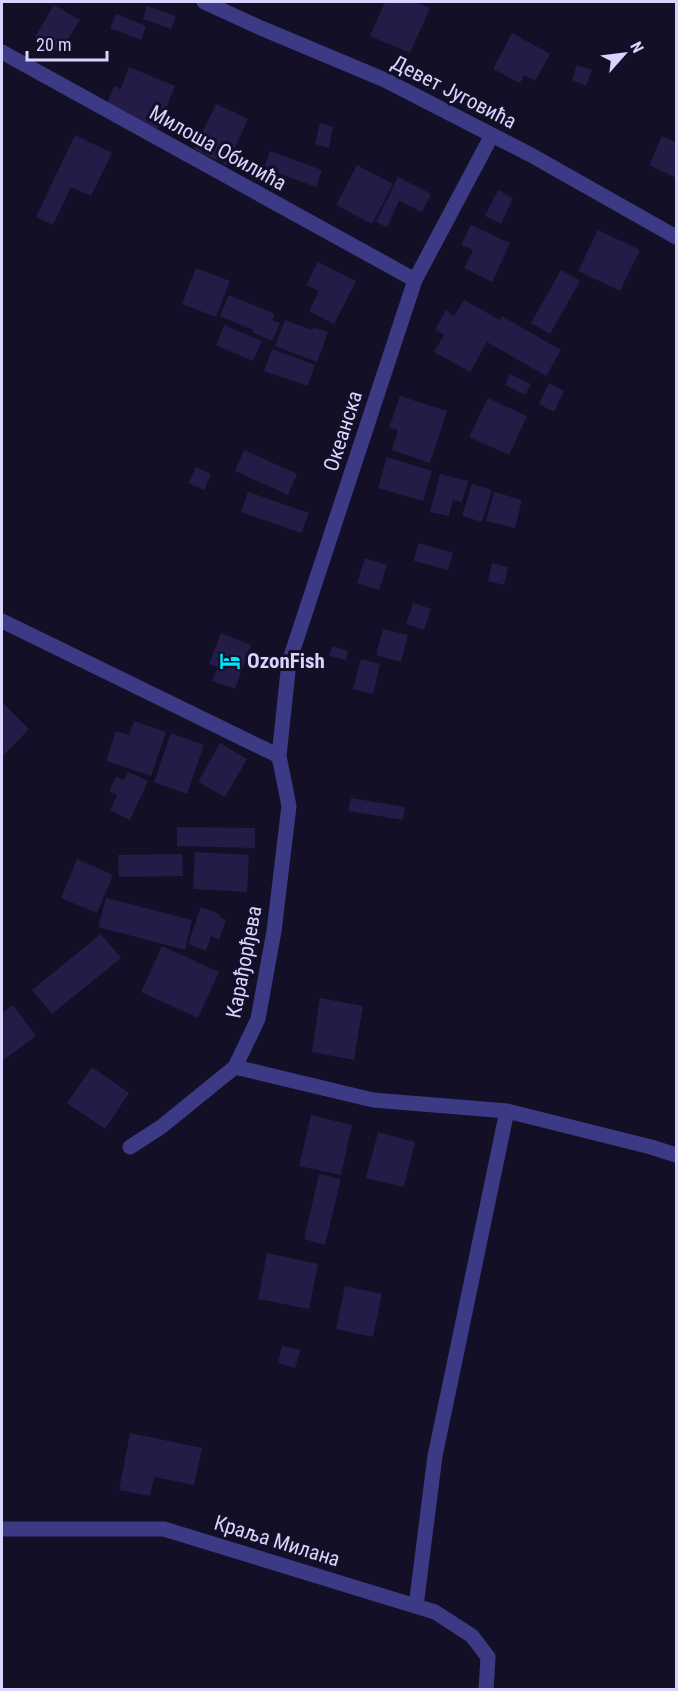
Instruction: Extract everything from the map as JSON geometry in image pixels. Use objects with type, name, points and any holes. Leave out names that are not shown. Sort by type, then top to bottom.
[{"type":"street","name":"Девет Југовића","points":[[204,2],[384,80],[531,155],[676,237]]},
{"type":"street","name":"Милоша Обилића","points":[[2,52],[415,280]]},
{"type":"street","name":"Океанска","points":[[279,756],[289,662],[415,280],[492,135]]},
{"type":"street","points":[[2,621],[279,756]]},
{"type":"street","name":"Карађорђева","points":[[235,1067],[258,1019],[274,931],[289,806],[279,756]]},
{"type":"street","points":[[130,1147],[161,1127],[235,1067],[374,1100],[507,1111],[676,1155]]},
{"type":"street","points":[[416,1606],[435,1456],[507,1111]]},
{"type":"street","name":"Краља Милана","points":[[2,1529],[164,1529],[435,1612],[472,1636],[488,1657],[486,1689]]},
{"type":"building","points":[[385,2],[415,2],[430,8],[410,53],[370,36]]},
{"type":"building","points":[[54,5],[80,20],[60,52],[35,37]]},
{"type":"building","points":[[147,6],[176,16],[171,29],[143,19]]},
{"type":"building","points":[[116,14],[146,26],[141,40],[110,28]]},
{"type":"building","points":[[512,33],[550,54],[535,81],[524,75],[520,83],[493,69]]},
{"type":"building","points":[[577,65],[592,70],[586,86],[572,80]]},
{"type":"building","points":[[129,67],[175,86],[158,129],[130,118],[131,114],[107,104],[114,86],[121,89]]},
{"type":"building","points":[[216,104],[248,119],[227,165],[194,149]]},
{"type":"building","points":[[320,123],[333,127],[329,148],[315,144]]},
{"type":"building","points":[[75,135],[112,153],[91,196],[71,187],[53,225],[36,217]]},
{"type":"building","points":[[662,136],[676,142],[676,178],[649,165]]},
{"type":"building","points":[[270,151],[322,170],[316,187],[264,168]]},
{"type":"building","points":[[357,165],[393,184],[372,224],[336,205]]},
{"type":"building","points":[[398,177],[431,194],[422,212],[399,201],[387,227],[376,222]]},
{"type":"building","points":[[498,190],[513,198],[501,224],[485,216]]},
{"type":"building","points":[[471,225],[510,243],[492,282],[464,268],[473,250],[461,245]]},
{"type":"building","points":[[598,230],[640,250],[620,291],[578,271]]},
{"type":"building","points":[[318,262],[356,281],[334,324],[309,311],[319,291],[306,285]]},
{"type":"building","points":[[196,268],[230,281],[216,317],[182,304]]},
{"type":"building","points":[[561,270],[580,281],[550,334],[531,323]]},
{"type":"building","points":[[229,295],[275,314],[272,320],[280,323],[272,341],[220,316]]},
{"type":"building","points":[[464,300],[500,320],[502,316],[561,350],[546,376],[487,342],[470,372],[434,352],[444,335],[435,330],[446,310],[454,316]]},
{"type":"building","points":[[285,320],[312,330],[313,327],[328,332],[317,362],[275,346]]},
{"type":"building","points":[[224,325],[262,341],[253,361],[216,345]]},
{"type":"building","points":[[272,349],[315,365],[308,386],[264,371]]},
{"type":"building","points":[[510,374],[531,384],[525,395],[505,385]]},
{"type":"building","points":[[549,383],[564,391],[554,412],[539,404]]},
{"type":"building","points":[[400,396],[447,411],[430,463],[392,450],[398,430],[389,428]]},
{"type":"building","points":[[488,398],[527,416],[509,455],[469,437]]},
{"type":"building","points":[[244,450],[297,474],[288,495],[235,471]]},
{"type":"building","points":[[387,457],[432,471],[423,501],[378,488]]},
{"type":"building","points":[[196,467],[211,474],[204,490],[188,483]]},
{"type":"building","points":[[440,474],[468,481],[462,502],[453,500],[449,516],[430,512]]},
{"type":"building","points":[[472,484],[492,490],[482,522],[462,516]]},
{"type":"building","points":[[248,492],[309,513],[301,533],[241,512]]},
{"type":"building","points":[[494,492],[522,500],[515,528],[486,521]]},
{"type":"building","points":[[418,543],[453,553],[448,570],[414,561]]},
{"type":"building","points":[[365,558],[387,565],[379,590],[357,583]]},
{"type":"building","points":[[492,563],[508,567],[504,585],[488,581]]},
{"type":"building","points":[[413,603],[431,609],[424,630],[406,624]]},
{"type":"building","points":[[383,629],[408,635],[401,662],[376,655]]},
{"type":"building","points":[[221,633],[251,645],[235,689],[212,681],[218,667],[209,664]]},
{"type":"building","points":[[332,646],[348,651],[346,660],[329,656]]},
{"type":"building","points":[[361,659],[380,664],[373,694],[353,689]]},
{"type":"building","points":[[2,702],[29,729],[2,757]]},
{"type":"building","points":[[134,721],[166,732],[151,776],[106,761],[116,731],[129,735]]},
{"type":"building","points":[[171,733],[204,745],[187,794],[154,782]]},
{"type":"building","points":[[220,743],[247,759],[225,797],[198,782]]},
{"type":"building","points":[[128,772],[148,781],[130,820],[110,810],[117,795],[109,791],[116,777],[124,780]]},
{"type":"building","points":[[351,798],[405,807],[403,820],[348,811]]},
{"type":"building","points":[[177,827],[255,828],[255,848],[177,846]]},
{"type":"building","points":[[195,852],[249,855],[247,892],[193,889]]},
{"type":"building","points":[[182,854],[183,876],[119,877],[118,855]]},
{"type":"building","points":[[77,859],[113,875],[97,913],[61,898]]},
{"type":"building","points":[[106,898],[192,920],[185,950],[98,927]]},
{"type":"building","points":[[201,907],[220,914],[219,917],[226,920],[219,940],[211,936],[206,951],[188,944]]},
{"type":"building","points":[[101,934],[121,958],[52,1014],[32,990]]},
{"type":"building","points":[[162,946],[219,972],[198,1018],[141,992]]},
{"type":"building","points":[[320,998],[363,1006],[354,1060],[312,1052]]},
{"type":"building","points":[[13,1005],[36,1036],[2,1061],[2,1013]]},
{"type":"building","points":[[92,1067],[129,1093],[105,1129],[67,1103]]},
{"type":"building","points":[[311,1115],[352,1125],[341,1175],[299,1166]]},
{"type":"building","points":[[378,1132],[415,1142],[404,1187],[366,1178]]},
{"type":"building","points":[[319,1174],[341,1179],[325,1245],[304,1239]]},
{"type":"building","points":[[267,1253],[318,1264],[309,1309],[258,1299]]},
{"type":"building","points":[[345,1286],[382,1294],[373,1337],[336,1329]]},
{"type":"building","points":[[282,1346],[300,1350],[295,1368],[278,1363]]},
{"type":"building","points":[[130,1433],[202,1448],[194,1485],[154,1477],[150,1496],[119,1490]]},
{"type":"place","name":"OzonFish","points":[[230,661]]}]
